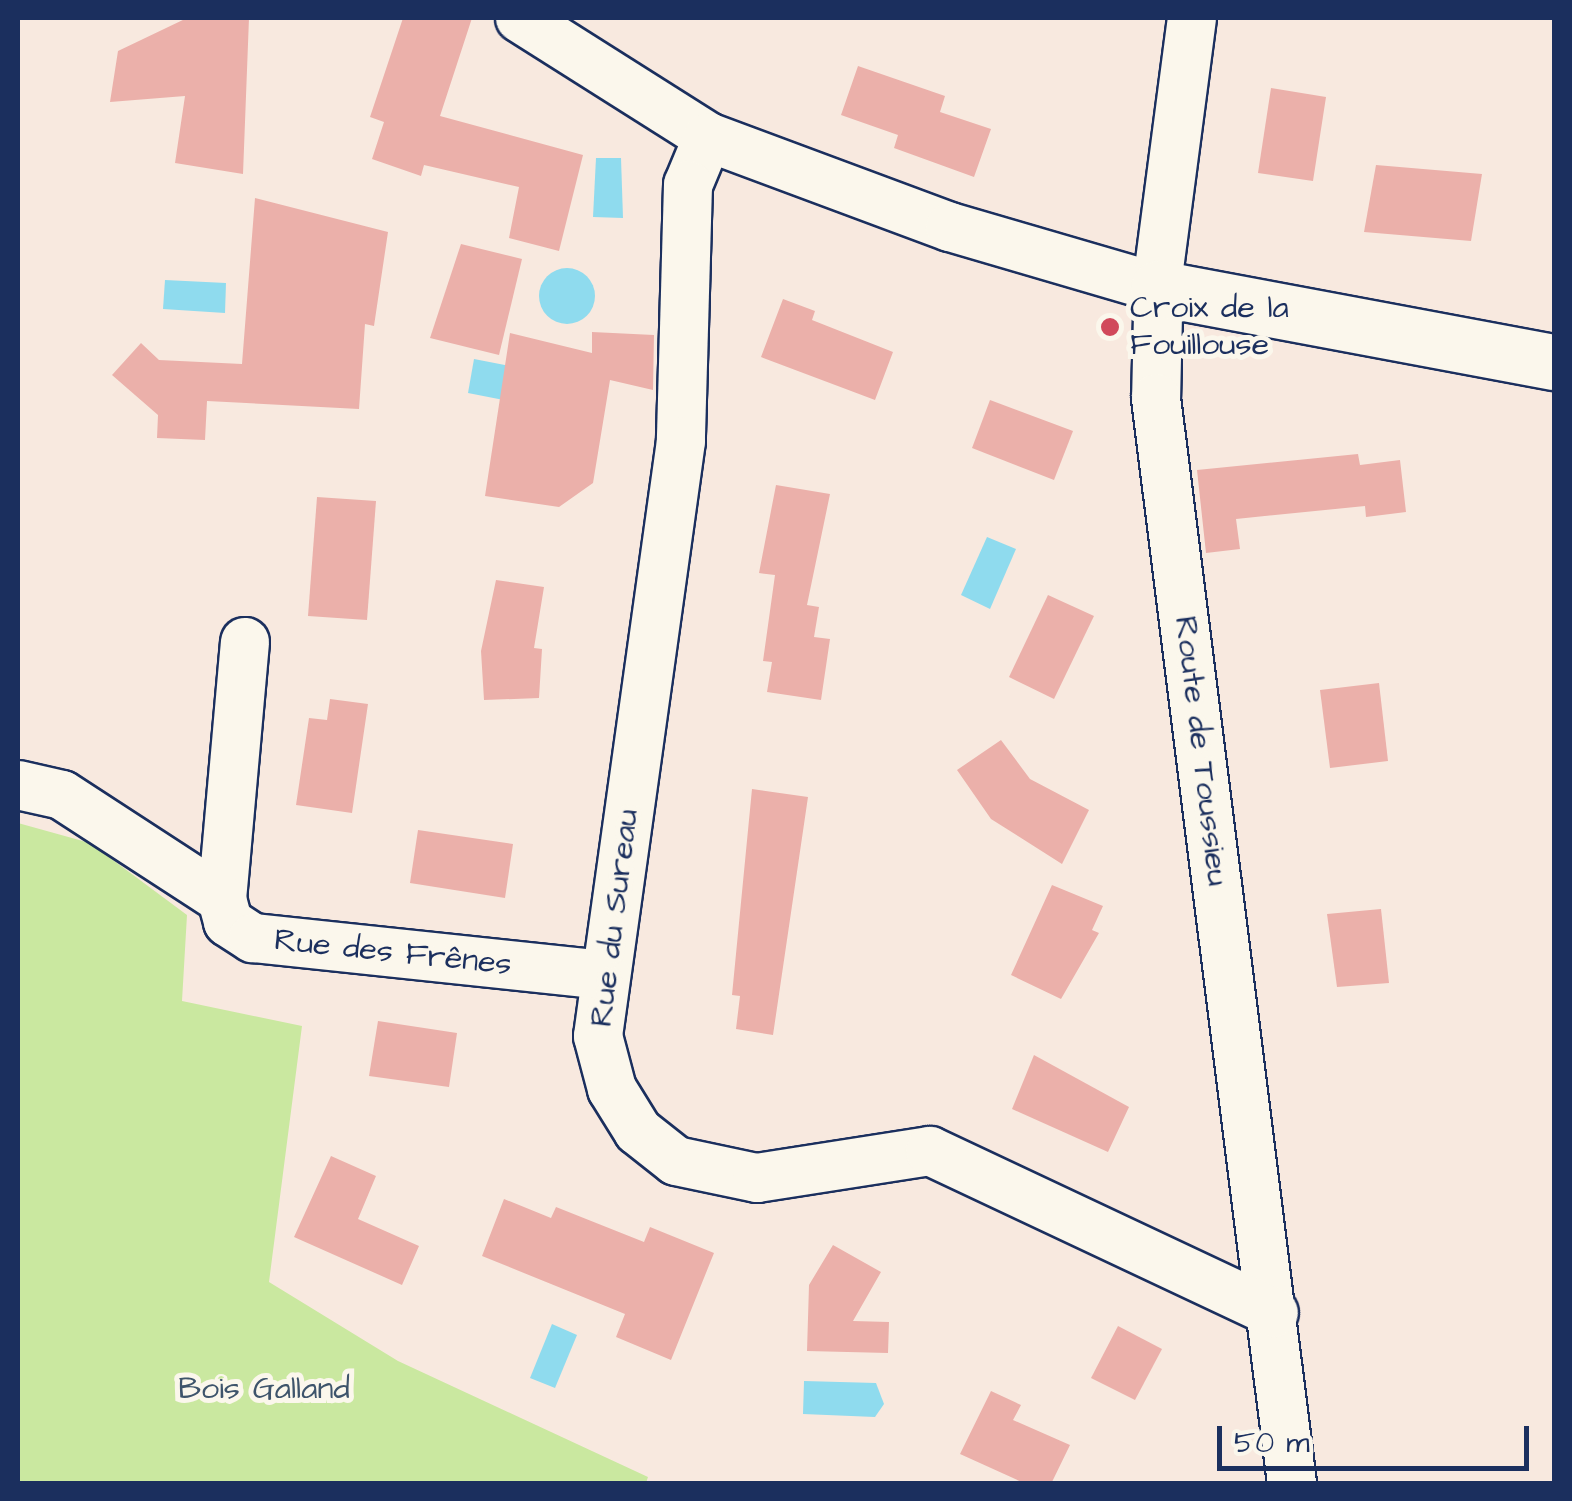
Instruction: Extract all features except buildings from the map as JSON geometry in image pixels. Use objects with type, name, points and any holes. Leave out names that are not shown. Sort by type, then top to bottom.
[{"type":"street","points":[[520,18],[708,137],[950,227],[1158,288],[1554,362]]},
{"type":"street","name":"Route de Toussieu","points":[[1192,18],[1158,288],[1156,398],[1274,1313],[1292,1484]]},
{"type":"street","name":"Rue du Sureau","points":[[708,137],[688,185],[681,441],[598,1036],[612,1090],[638,1131],[676,1161],[757,1178],[930,1151],[1274,1313]]},
{"type":"street","points":[[18,785],[62,795],[222,898],[245,642]]},
{"type":"street","name":"Rue des Frênes","points":[[222,898],[228,922],[253,938],[605,975]]},
{"type":"green space","name":"Bois Galland","points":[[18,823],[90,843],[187,915],[182,1001],[302,1026],[269,1282],[398,1361],[648,1477],[646,1483],[18,1483]]},
{"type":"water","points":[[596,158],[621,158],[623,218],[593,217]]},
{"type":"water","points":[[567,268],[587,276],[595,296],[587,316],[567,324],[547,316],[539,296],[547,276]]},
{"type":"water","points":[[165,280],[226,283],[225,313],[163,309]]},
{"type":"water","points":[[474,359],[540,372],[534,406],[468,393]]},
{"type":"water","points":[[987,537],[1016,549],[990,609],[961,595]]},
{"type":"water","points":[[552,1324],[577,1335],[555,1388],[530,1378]]},
{"type":"water","points":[[804,1381],[876,1383],[884,1404],[875,1417],[803,1414]]},
{"type":"place","name":"Croix de la Fouillouse","points":[[1110,327]]}]
